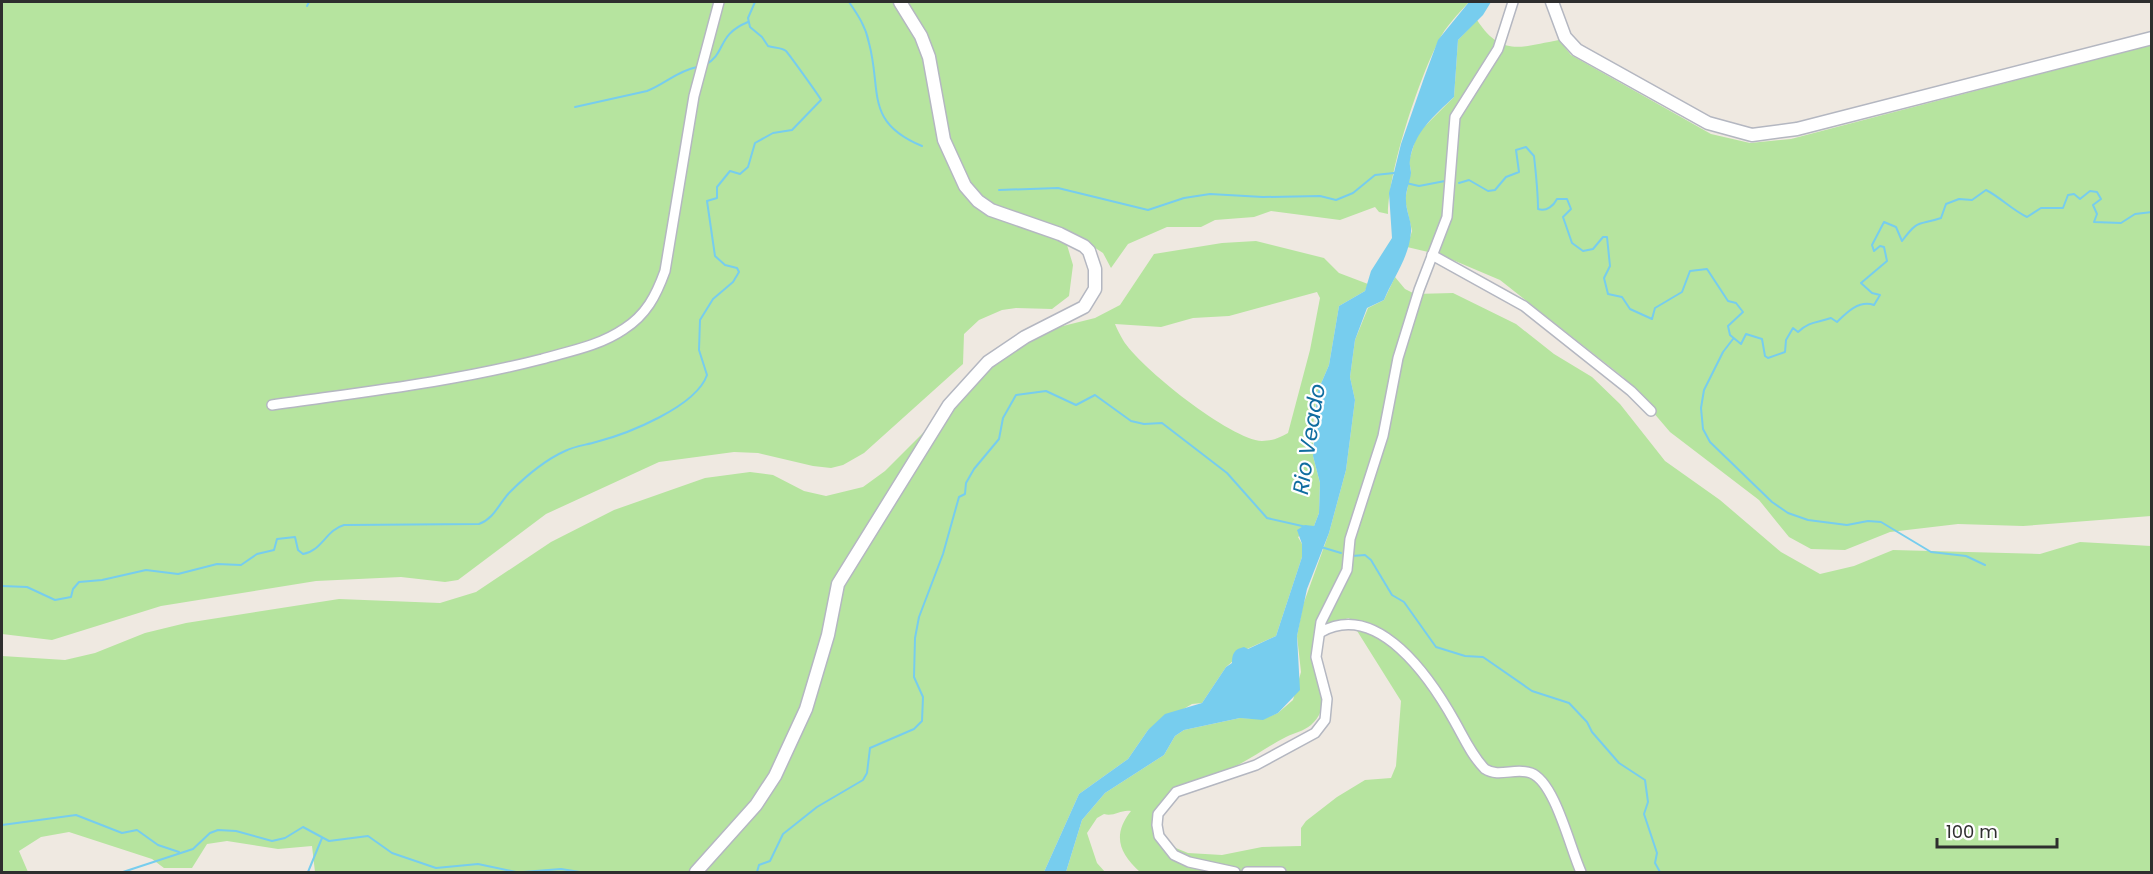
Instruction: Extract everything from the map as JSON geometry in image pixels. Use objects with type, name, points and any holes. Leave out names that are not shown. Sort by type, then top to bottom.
[{"type":"street","points":[[272,405],[455,379],[532,361],[594,345],[624,329],[639,317],[658,292],[665,271],[694,96],[719,2]]},
{"type":"street","points":[[696,873],[756,805],[775,776],[806,709],[828,634],[838,584],[896,495],[949,405],[988,362],[1025,337],[1084,307],[1095,289],[1095,269],[1089,251],[1084,246],[1060,234],[991,210],[978,201],[965,186],[944,140],[929,57],[921,36],[900,2]]},
{"type":"street","points":[[1235,873],[1189,862],[1174,855],[1159,836],[1158,814],[1176,792],[1194,784],[1246,769],[1320,728],[1327,708],[1316,657],[1317,642],[1327,607],[1347,570],[1350,539],[1383,436],[1398,357],[1449,206],[1455,117],[1498,50],[1513,2]]},
{"type":"street","points":[[1552,2],[1565,37],[1577,50],[1708,123],[1752,135],[1797,129],[2151,38]]},
{"type":"street","points":[[1432,255],[1533,312],[1631,391],[1651,411]]},
{"type":"street","points":[[1321,632],[1344,623],[1356,623],[1383,635],[1430,681],[1485,769],[1497,773],[1524,771],[1540,779],[1554,800],[1581,873]]},
{"type":"street","points":[[1247,873],[1269,870],[1281,873]]},
{"type":"green space","points":[[2,2],[1469,2],[1441,36],[1422,79],[1399,150],[1393,174],[1388,214],[1379,212],[1375,207],[1340,220],[1271,211],[1254,217],[1215,220],[1201,227],[1167,227],[1128,244],[1111,268],[1103,253],[1074,234],[1067,245],[1073,265],[1069,296],[1052,309],[1002,310],[979,320],[964,334],[963,364],[864,453],[843,465],[831,468],[813,466],[758,453],[734,452],[659,462],[546,514],[458,580],[445,582],[401,577],[316,581],[161,606],[52,640],[2,634]]},
{"type":"green space","points":[[1477,20],[1486,32],[1503,44],[1523,47],[1559,40],[1571,55],[1711,134],[1750,143],[1791,139],[2151,45],[2151,516],[2023,526],[1958,524],[1890,532],[1845,550],[1811,549],[1789,537],[1759,500],[1670,432],[1623,377],[1500,280],[1441,255],[1407,247],[1412,231],[1405,200],[1411,171],[1409,161],[1415,141],[1419,132],[1454,97],[1458,40]]},
{"type":"green space","points":[[1256,241],[1324,258],[1339,273],[1368,284],[1365,291],[1339,306],[1329,365],[1317,393],[1313,425],[1313,456],[1320,483],[1319,513],[1314,526],[1298,537],[1302,544],[1302,557],[1276,636],[1247,649],[1226,667],[1202,703],[1192,704],[1148,730],[1128,759],[1079,794],[1044,872],[315,872],[312,846],[278,849],[227,841],[207,844],[192,868],[164,868],[152,859],[69,832],[41,837],[19,851],[28,872],[2,872],[2,656],[65,660],[95,653],[145,633],[186,623],[339,599],[440,603],[476,592],[551,542],[614,510],[705,478],[750,472],[773,475],[804,491],[826,496],[863,487],[885,471],[988,368],[1047,330],[1095,318],[1120,305],[1154,254],[1222,243]],"holes":[[[1317,292],[1320,298],[1310,350],[1288,433],[1278,438],[1262,441],[1229,429],[1166,384],[1132,352],[1115,324],[1161,327],[1193,318],[1229,316]]]},
{"type":"green space","points":[[1395,277],[1405,289],[1415,294],[1453,293],[1516,324],[1554,354],[1592,377],[1620,404],[1665,461],[1720,500],[1781,552],[1820,574],[1854,566],[1893,550],[2040,554],[2080,542],[2151,546],[2151,872],[1140,872],[1127,858],[1120,843],[1121,828],[1131,811],[1127,811],[1111,815],[1104,814],[1097,818],[1087,833],[1097,863],[1105,872],[1066,872],[1082,820],[1105,793],[1164,755],[1175,736],[1184,730],[1240,718],[1263,719],[1278,713],[1293,700],[1301,672],[1297,636],[1303,605],[1329,533],[1346,470],[1355,400],[1350,377],[1355,340],[1368,308],[1384,300]],"holes":[[[1349,618],[1401,701],[1396,766],[1391,778],[1365,780],[1337,797],[1306,821],[1301,828],[1301,846],[1262,847],[1222,855],[1188,853],[1166,844],[1158,828],[1164,804],[1175,791],[1191,782],[1238,765],[1280,740],[1305,729],[1321,712],[1323,697],[1318,651],[1320,638],[1330,626]]]},
{"type":"water","points":[[1469,2],[1491,2],[1483,15],[1458,40],[1454,97],[1426,125],[1412,150],[1411,173],[1406,198],[1411,228],[1410,241],[1384,300],[1367,308],[1355,340],[1350,377],[1355,400],[1346,470],[1329,533],[1307,589],[1297,636],[1300,690],[1278,713],[1263,720],[1240,718],[1184,730],[1175,736],[1164,755],[1105,793],[1082,820],[1066,872],[1044,872],[1079,794],[1128,759],[1148,730],[1165,714],[1202,703],[1226,667],[1232,663],[1236,651],[1244,647],[1248,649],[1276,636],[1302,557],[1302,544],[1297,530],[1305,525],[1314,526],[1319,513],[1320,483],[1313,456],[1317,393],[1329,365],[1339,306],[1365,291],[1371,271],[1392,238],[1389,193],[1401,144],[1438,40]]},
{"type":"waterway","points":[[307,6],[309,2]]},
{"type":"waterway","points":[[2,586],[27,587],[55,600],[71,597],[73,589],[79,582],[102,580],[146,570],[178,574],[217,564],[241,565],[257,554],[274,550],[277,539],[295,537],[298,550],[303,554],[315,549],[333,531],[344,525],[479,524],[493,514],[506,496],[523,480],[550,459],[569,449],[642,426],[659,418],[689,398],[700,387],[707,375],[699,350],[700,320],[713,299],[733,282],[739,272],[737,268],[725,265],[715,256],[707,201],[717,198],[717,187],[730,171],[740,174],[748,167],[755,143],[773,133],[792,130],[821,100],[786,51],[768,46],[762,37],[750,27],[748,18],[755,2]]},
{"type":"waterway","points":[[849,2],[868,37],[876,90],[883,116],[891,127],[922,146]]},
{"type":"waterway","points":[[705,65],[716,55],[726,38],[738,27],[748,22]]},
{"type":"waterway","points":[[575,107],[647,91],[683,71],[697,67]]},
{"type":"waterway","points":[[1459,183],[1469,180],[1488,191],[1495,190],[1506,177],[1519,172],[1516,150],[1526,147],[1534,156],[1538,209],[1547,209],[1557,199],[1567,199],[1571,209],[1563,217],[1572,243],[1583,251],[1593,249],[1603,237],[1607,237],[1610,266],[1604,278],[1608,294],[1622,297],[1630,309],[1652,319],[1655,308],[1682,292],[1690,271],[1707,269],[1728,301],[1736,303],[1743,312],[1728,326],[1730,335],[1741,344],[1746,334],[1762,339],[1765,356],[1768,358],[1785,352],[1786,340],[1793,328],[1798,332],[1810,324],[1831,318],[1837,322],[1858,306],[1874,305],[1880,295],[1872,293],[1861,283],[1887,261],[1884,247],[1880,246],[1874,251],[1872,245],[1884,222],[1896,227],[1902,241],[1919,224],[1941,218],[1946,204],[1959,199],[1972,200],[1986,190],[2027,217],[2041,208],[2063,208],[2068,195],[2074,194],[2080,199],[2090,191],[2097,192],[2101,199],[2093,205],[2097,214],[2094,222],[2121,223],[2135,214],[2152,212]]},
{"type":"waterway","points":[[999,190],[1058,188],[1148,210],[1184,198],[1210,194],[1263,197],[1320,196],[1336,200],[1353,193],[1375,175],[1394,173]]},
{"type":"waterway","points":[[1406,183],[1419,186],[1445,181]]},
{"type":"waterway","points":[[1733,339],[1723,352],[1704,390],[1701,408],[1703,429],[1710,442],[1772,502],[1788,513],[1808,520],[1847,525],[1868,521],[1881,522],[1931,552],[1966,556],[1985,565]]},
{"type":"waterway","points":[[757,872],[759,865],[770,861],[783,834],[817,807],[863,780],[867,773],[870,748],[914,729],[922,721],[923,697],[914,677],[915,638],[919,617],[943,554],[959,497],[965,494],[966,483],[974,469],[999,439],[1003,418],[1016,395],[1046,391],[1076,405],[1095,395],[1131,421],[1144,424],[1162,423],[1227,473],[1267,518],[1311,528]]},
{"type":"waterway","points":[[1321,547],[1341,553]]},
{"type":"waterway","points":[[1352,556],[1365,555],[1371,560],[1392,595],[1404,602],[1436,647],[1465,656],[1483,657],[1532,691],[1569,703],[1619,763],[1645,780],[1648,802],[1644,814],[1657,853],[1655,863],[1660,872]]},
{"type":"waterway","points":[[2,825],[76,815],[122,833],[137,830],[158,845],[179,852]]},
{"type":"waterway","points":[[123,872],[193,849],[210,833],[218,830],[236,831],[272,841],[285,838],[303,827],[329,841],[368,836],[392,853],[436,868],[478,864],[516,872]]},
{"type":"waterway","points":[[308,872],[322,838]]},
{"type":"waterway","points":[[523,872],[561,869],[580,872]]},
{"type":"waterway","points":[[654,872],[670,872]]},
{"type":"water label","name":"Rio Veado","points":[[1309,439]]}]
